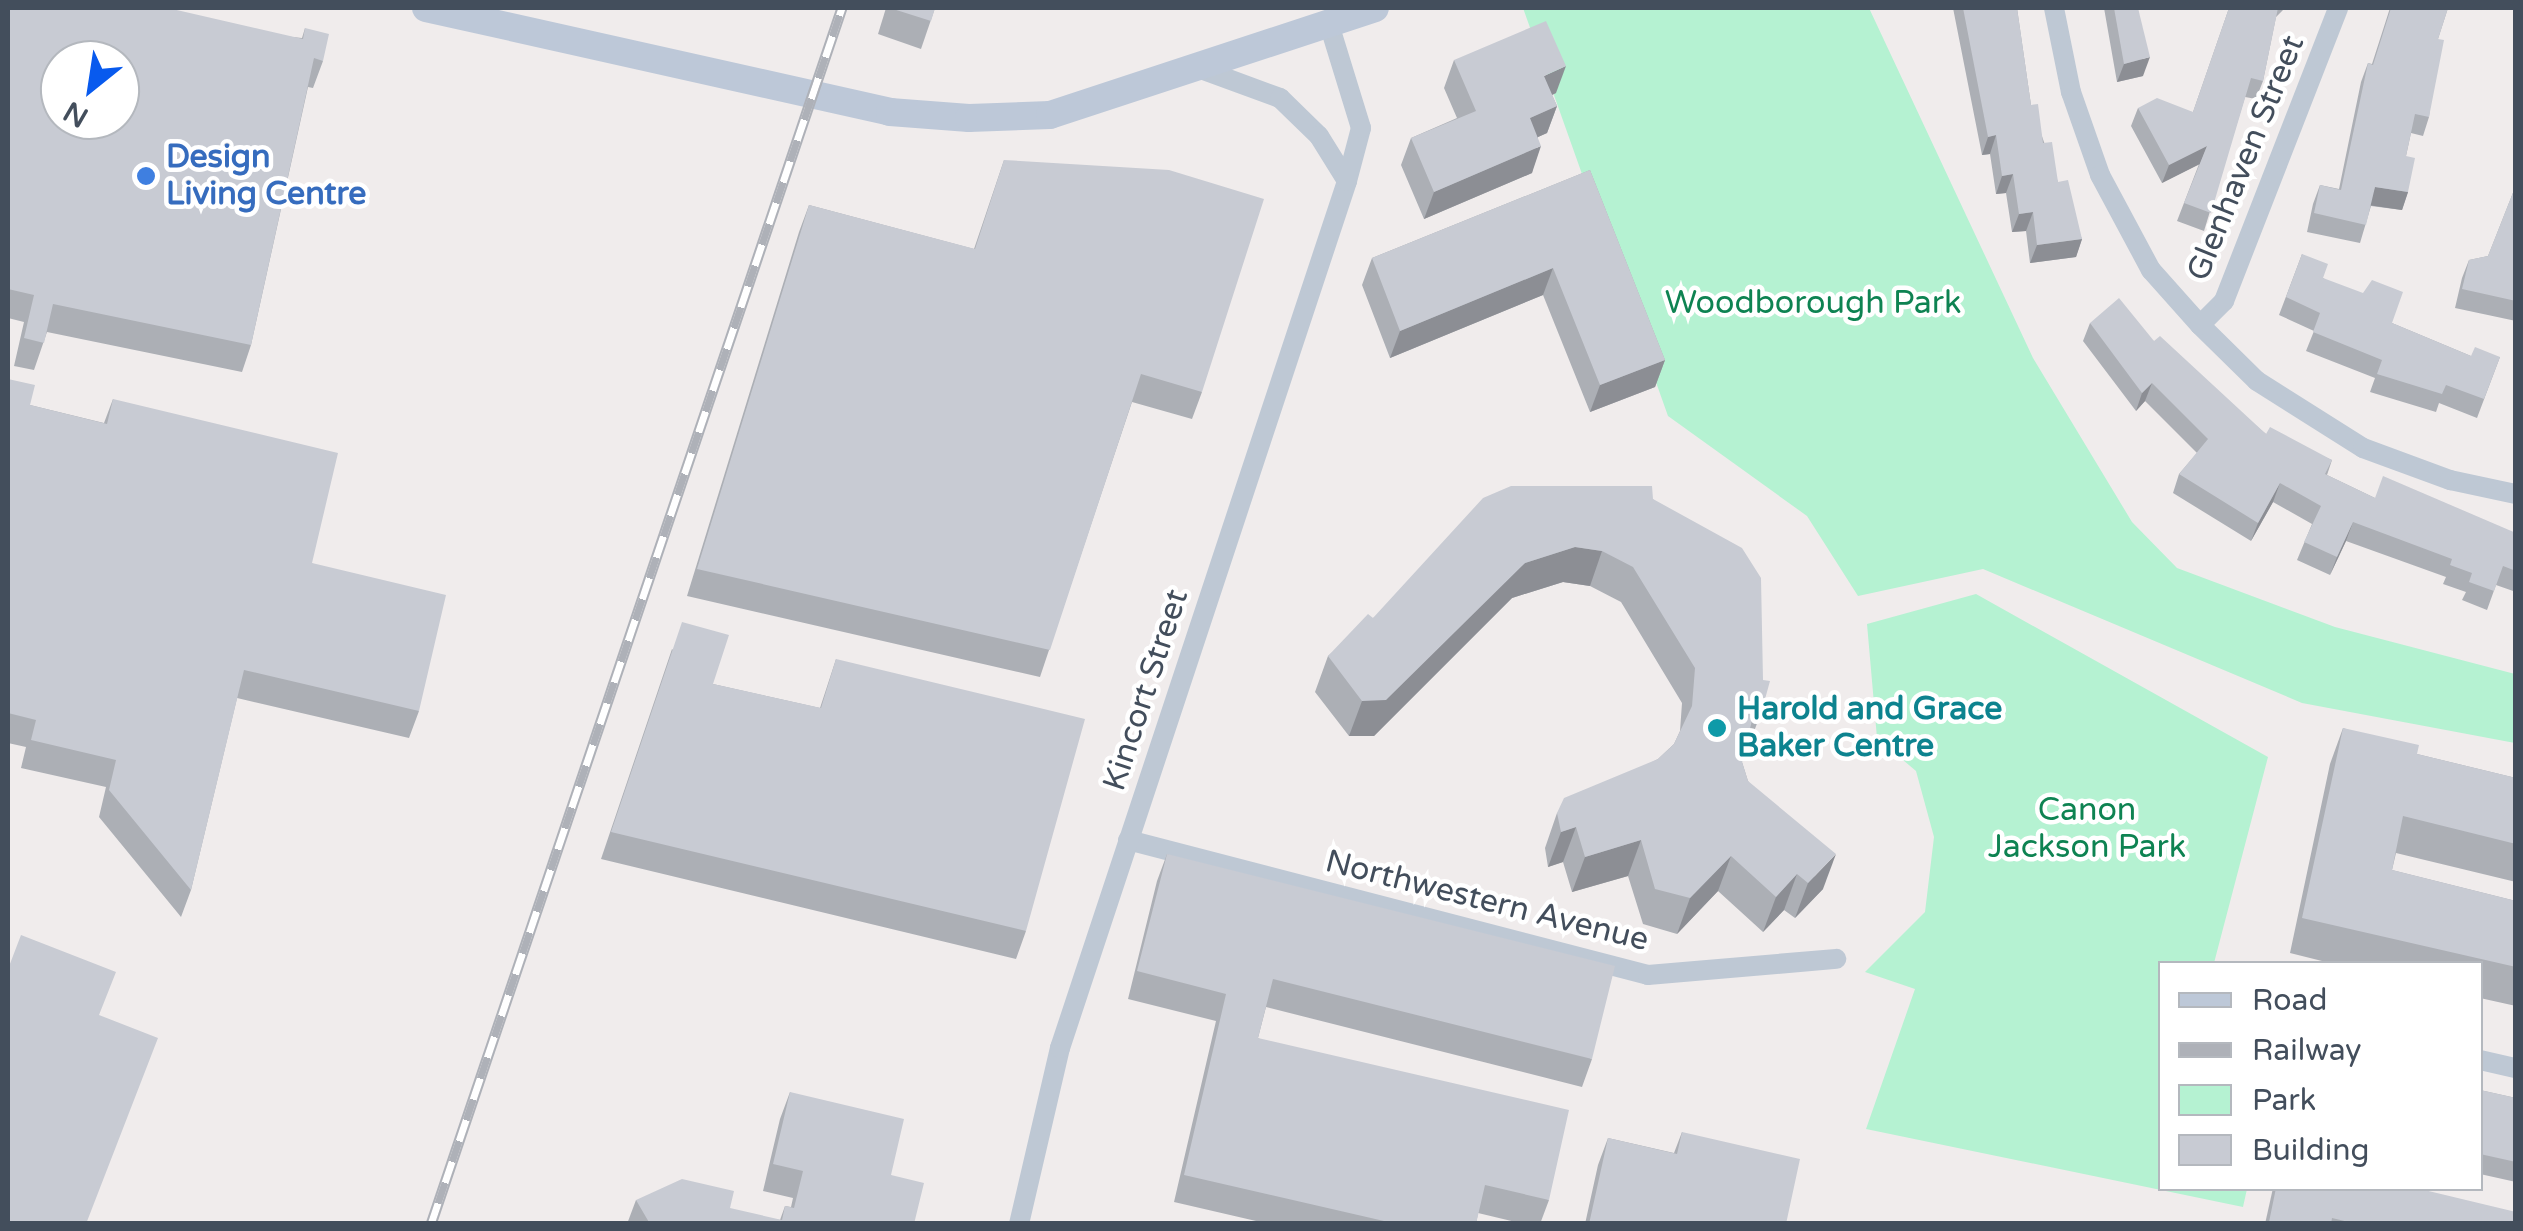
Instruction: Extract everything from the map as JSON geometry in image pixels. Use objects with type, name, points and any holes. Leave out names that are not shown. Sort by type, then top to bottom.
[{"type":"street","points":[[426,8],[890,112],[1050,115],[1201,69],[1375,8]]},
{"type":"street","points":[[2054,8],[2070,92],[2100,175],[2150,270],[2200,325],[2257,381],[2328,430],[2401,464],[2514,489]]},
{"type":"street","name":"Glenhaven Street","points":[[2200,325],[2224,300],[2338,8]]},
{"type":"street","name":"Kincort Street","points":[[1019,1224],[1060,1048],[1348,180],[1361,128],[1329,24]]},
{"type":"street","points":[[1201,69],[1280,98],[1319,136],[1348,180]]},
{"type":"street","name":"Northwestern Avenue","points":[[1128,840],[1648,975],[1836,959]]},
{"type":"street","points":[[2483,1061],[2516,1068]]},
{"type":"green space","name":"Woodborough Park","points":[[1523,8],[1869,8],[2033,358],[2132,522],[2177,568],[2335,627],[2515,674],[2515,743],[2302,703],[1983,569],[1858,596],[1807,516],[1668,416]]},
{"type":"green space","name":"Canon Jackson Park","points":[[1976,594],[2268,757],[2215,961],[2158,961],[2158,1189],[1866,1129],[1915,989],[1865,972],[1925,912],[1934,837],[1916,771],[1877,738],[1867,624]]},
{"type":"green space","name":"Canon Jackson Park","points":[[2166,1191],[2247,1191],[2243,1207]]},
{"type":"building","name":"Design Living Centre","points":[[8,8],[168,8],[303,39],[305,28],[329,34],[323,61],[314,58],[251,345],[53,304],[44,343],[24,338],[34,295],[8,289]]},
{"type":"building","points":[[890,8],[935,8],[931,21]]},
{"type":"building","points":[[1963,8],[2017,8],[2031,105],[2038,104],[2043,143],[2052,142],[2058,182],[2068,180],[2082,239],[2037,245],[2033,212],[2019,214],[2013,174],[2002,176],[1996,135],[1988,137]]},
{"type":"building","points":[[2114,8],[2138,8],[2150,57],[2124,64]]},
{"type":"building","points":[[2229,8],[2278,8],[2263,81],[2251,78],[2211,213],[2184,203],[2207,146],[2169,165],[2138,108],[2157,98],[2193,112]]},
{"type":"building","points":[[2391,8],[2448,8],[2438,39],[2444,40],[2429,117],[2415,114],[2406,156],[2415,158],[2408,192],[2375,187],[2366,225],[2314,213],[2320,185],[2341,190],[2368,63],[2373,65]]},
{"type":"building","points":[[1546,21],[1566,66],[1544,76],[1557,106],[1530,118],[1541,146],[1434,192],[1411,138],[1476,111],[1454,60]]},
{"type":"building","points":[[1004,160],[1169,170],[1264,199],[1202,392],[1141,374],[1050,650],[697,569],[809,205],[975,249]]},
{"type":"building","points":[[1590,170],[1665,360],[1600,385],[1553,268],[1400,331],[1372,258]]},
{"type":"building","points":[[2516,185],[2516,301],[2462,289],[2469,260],[2488,256]]},
{"type":"building","points":[[2302,254],[2328,264],[2323,278],[2363,293],[2372,280],[2403,292],[2392,323],[2471,356],[2475,347],[2500,357],[2484,399],[2446,385],[2442,394],[2377,374],[2382,360],[2313,332],[2320,313],[2286,297]]},
{"type":"building","points":[[2119,298],[2154,341],[2160,336],[2266,434],[2270,427],[2332,460],[2325,474],[2375,498],[2383,476],[2516,533],[2516,571],[2503,566],[2494,591],[2469,582],[2472,573],[2450,565],[2452,559],[2353,522],[2337,557],[2304,542],[2321,506],[2280,483],[2258,523],[2179,474],[2208,439],[2152,383],[2142,393],[2090,323]]},
{"type":"building","points":[[8,379],[35,385],[30,405],[107,424],[113,399],[338,453],[312,563],[446,595],[419,711],[244,670],[191,890],[109,790],[116,760],[31,740],[36,720],[8,713]]},
{"type":"building","name":"Harold and Grace Baker Centre","points":[[1511,486],[1652,486],[1653,499],[1742,548],[1761,578],[1763,680],[1770,681],[1762,710],[1755,708],[1742,762],[1748,781],[1836,854],[1808,883],[1797,874],[1776,897],[1731,856],[1690,898],[1655,889],[1641,840],[1585,857],[1576,827],[1561,832],[1557,813],[1564,798],[1658,759],[1674,744],[1692,706],[1695,668],[1633,567],[1602,551],[1575,547],[1525,563],[1386,700],[1362,701],[1328,656],[1368,614],[1373,618],[1483,498]]},
{"type":"building","points":[[682,622],[729,635],[713,684],[821,708],[836,659],[1085,719],[1026,931],[611,832]]},
{"type":"building","points":[[2343,728],[2419,745],[2417,754],[2516,778],[2516,844],[2403,816],[2392,870],[2516,901],[2516,967],[2302,918]]},
{"type":"building","points":[[1167,854],[1615,966],[1592,1059],[1273,979],[1258,1038],[1569,1110],[1549,1200],[1485,1185],[1476,1224],[1397,1224],[1184,1175],[1226,994],[1137,971]]},
{"type":"building","points":[[21,935],[116,972],[99,1015],[158,1038],[86,1224],[8,1224],[8,969]]},
{"type":"building","points":[[2483,1091],[2516,1098],[2516,1162],[2483,1155]]},
{"type":"building","points":[[790,1092],[904,1119],[891,1175],[924,1183],[914,1224],[650,1224],[636,1200],[682,1179],[734,1191],[730,1208],[782,1220],[785,1206],[794,1208],[803,1171],[773,1164]]},
{"type":"building","points":[[1682,1132],[1800,1159],[1786,1224],[1589,1224],[1608,1138],[1677,1154]]},
{"type":"building","points":[[2275,1191],[2428,1191],[2516,1212],[2516,1224],[2357,1224],[2332,1218],[2331,1224],[2269,1222]]},
{"type":"railway","points":[[431,1224],[842,8]]},
{"type":"place","name":"Design Living Centre","points":[[146,176]]},
{"type":"place","name":"Harold and Grace Baker Centre","points":[[1717,728]]}]
